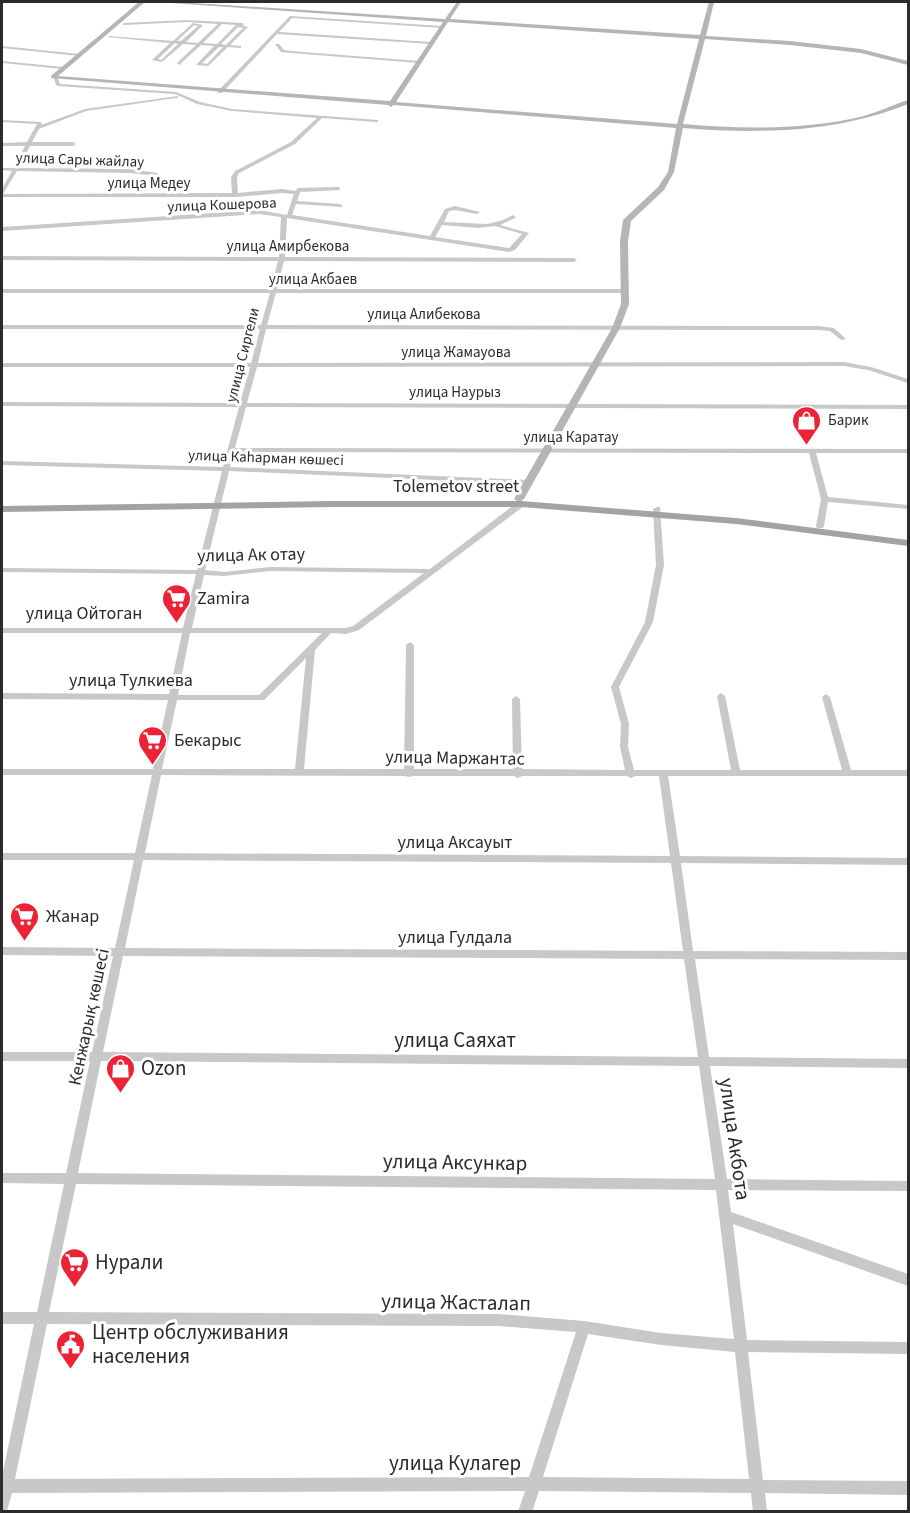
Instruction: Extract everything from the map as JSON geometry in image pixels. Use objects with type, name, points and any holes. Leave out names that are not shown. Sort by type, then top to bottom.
[{"type":"main road","name":"Tolemetov street","points":[[2,504],[520,502],[657,511],[820,526],[909,537]]},
{"type":"main road","name":"Tolemetov street","points":[[2,509],[217,503]]},
{"type":"main road","name":"Tolemetov street","points":[[657,511],[909,543]]},
{"type":"street","points":[[140,2],[53,77],[220,92],[720,129],[793,128],[855,120],[909,102]]},
{"type":"street","points":[[58,79],[150,2]]},
{"type":"street","points":[[160,2],[838,48],[909,63]]},
{"type":"street","points":[[391,105],[459,2]]},
{"type":"street","points":[[429,571],[520,502],[592,366],[616,328],[625,304],[627,220],[661,188],[671,172],[680,126],[712,2]]},
{"type":"street","points":[[220,92],[296,11]]},
{"type":"street","points":[[291,17],[442,27]]},
{"type":"street","points":[[124,24],[186,21],[248,24]]},
{"type":"street","points":[[179,64],[222,22]]},
{"type":"street","points":[[193,24],[201,24],[183,43],[162,61],[154,60],[193,24]]},
{"type":"street","points":[[237,26],[246,27],[227,46],[208,65],[199,64],[237,26]]},
{"type":"street","points":[[276,33],[431,43]]},
{"type":"street","points":[[109,37],[239,47]]},
{"type":"street","points":[[277,45],[286,52],[419,62]]},
{"type":"street","points":[[2,47],[79,55]]},
{"type":"street","points":[[2,62],[63,68]]},
{"type":"street","points":[[58,79],[58,85],[165,92],[232,110],[376,121]]},
{"type":"street","points":[[2,121],[38,125],[85,110],[181,96]]},
{"type":"street","points":[[235,195],[234,177],[237,172],[287,147],[322,116]]},
{"type":"street","points":[[2,195],[38,125]]},
{"type":"street","points":[[2,144],[73,144]]},
{"type":"street","name":"улица Сары жайлау","points":[[2,170],[130,171],[157,175]]},
{"type":"street","name":"улица Медеу","points":[[2,195],[235,195],[270,191],[297,193],[305,188],[338,189]]},
{"type":"street","name":"улица Сиргели","points":[[217,503],[274,291],[282,258],[287,215],[297,193]]},
{"type":"street","points":[[294,202],[340,206]]},
{"type":"street","points":[[432,238],[450,208],[477,212]]},
{"type":"street","name":"улица Кошерова","points":[[2,229],[221,214],[287,215],[513,249],[526,232],[498,226]]},
{"type":"street","points":[[440,223],[498,226],[513,217]]},
{"type":"street","name":"улица Амирбекова","points":[[2,258],[574,260]]},
{"type":"street","name":"улица Акбаев","points":[[2,291],[624,291]]},
{"type":"street","name":"улица Алибекова","points":[[2,327],[832,329],[843,339]]},
{"type":"street","name":"улица Жамауова","points":[[2,365],[844,364],[869,368],[909,381]]},
{"type":"street","name":"улица Наурыз","points":[[2,404],[909,407]]},
{"type":"street","name":"улица Каратау","points":[[232,450],[909,451]]},
{"type":"street","points":[[812,452],[825,499],[820,526]]},
{"type":"street","name":"улица Каһарман көшесі","points":[[2,465],[227,469],[529,482]]},
{"type":"street","points":[[825,499],[909,507]]},
{"type":"street","name":"Кенжарық көшесі","points":[[2,1506],[4,1486],[39,1318],[120,952],[187,630],[217,503]]},
{"type":"street","points":[[631,774],[624,747],[625,724],[615,687],[649,622],[660,565],[657,511]]},
{"type":"street","name":"улица Ак отау","points":[[2,570],[224,574],[270,569],[429,571]]},
{"type":"street","name":"улица Ойтоган","points":[[2,630],[346,631],[356,628],[429,571]]},
{"type":"street","points":[[299,772],[311,650],[328,632]]},
{"type":"street","points":[[409,774],[410,645]]},
{"type":"street","name":"улица Тулкиева","points":[[2,696],[261,698],[311,650]]},
{"type":"street","points":[[721,696],[736,772]]},
{"type":"street","points":[[826,697],[847,773]]},
{"type":"street","points":[[516,699],[518,775]]},
{"type":"street","name":"улица Маржантас","points":[[2,772],[518,775],[736,772],[909,773]]},
{"type":"street","name":"улица Акбота","points":[[663,773],[726,1216],[739,1346],[760,1512]]},
{"type":"street","name":"улица Аксауыт","points":[[2,856],[909,861]]},
{"type":"street","name":"улица Гулдала","points":[[2,951],[909,956]]},
{"type":"street","name":"улица Саяхат","points":[[2,1056],[909,1063]]},
{"type":"street","name":"улица Аксункар","points":[[2,1178],[909,1186]]},
{"type":"street","points":[[726,1216],[909,1280]]},
{"type":"street","name":"улица Жасталап","points":[[2,1318],[498,1320],[584,1327],[661,1339],[739,1346],[909,1348]]},
{"type":"street","points":[[525,1512],[532,1484],[584,1327]]},
{"type":"street","name":"улица Кулагер","points":[[4,1486],[532,1484],[909,1488]]},
{"type":"place","name":"Барик","points":[[807,446]]},
{"type":"place","name":"Zamira","points":[[176,624]]},
{"type":"place","name":"Бекарыс","points":[[153,766]]},
{"type":"place","name":"Жанар","points":[[25,942]]},
{"type":"place","name":"Ozon","points":[[120,1094]]},
{"type":"place","name":"Нурали","points":[[74,1288]]},
{"type":"place","name":"Центр обслуживания населения","points":[[71,1370]]}]
